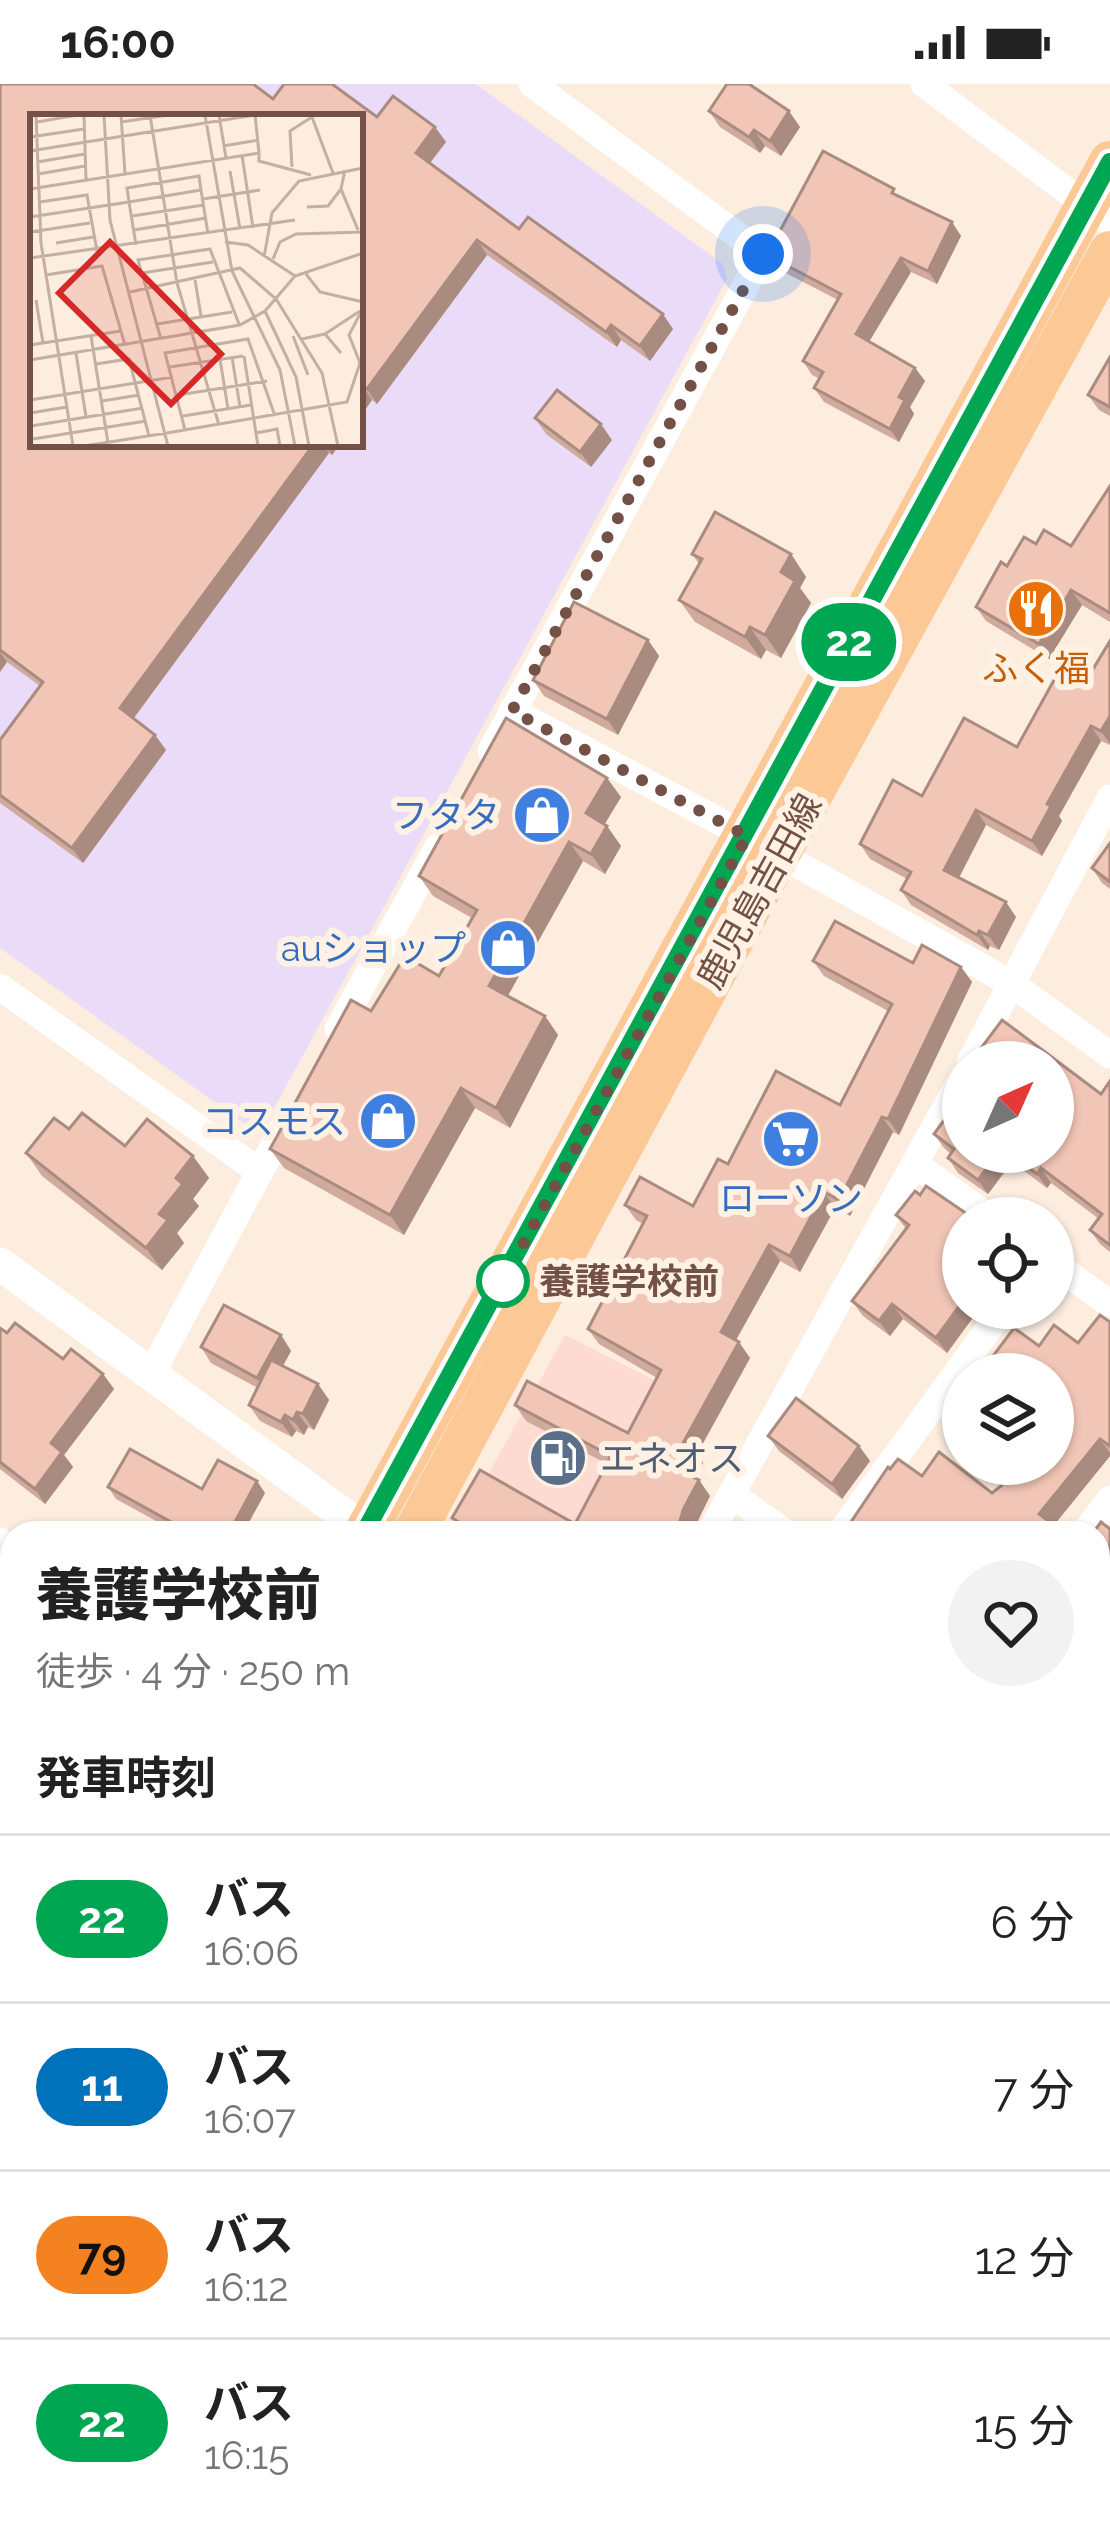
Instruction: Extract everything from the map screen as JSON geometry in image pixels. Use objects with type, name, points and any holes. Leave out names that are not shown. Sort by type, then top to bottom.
[{"type":"main road","name":"鹿児島吉田線","points":[[420,1521],[763,845],[1098,213],[1110,162]]},
{"type":"main road","name":"鹿児島吉田線","points":[[372,1521],[1110,252]]},
{"type":"street","points":[[478,774],[763,254],[532,84]]},
{"type":"street","points":[[924,84],[1098,213]]},
{"type":"street","points":[[512,711],[1012,984],[1110,1055]]},
{"type":"street","points":[[981,1041],[1110,798]]},
{"type":"street","points":[[328,1046],[455,816]]},
{"type":"street","points":[[0,987],[260,1172]]},
{"type":"street","points":[[151,1374],[305,1088]]},
{"type":"street","points":[[716,1521],[942,1115]]},
{"type":"street","points":[[915,1165],[960,1197]]},
{"type":"street","points":[[0,1264],[351,1521]]},
{"type":"street","points":[[1074,1278],[1110,1304]]},
{"type":"street","points":[[849,1521],[989,1329]]},
{"type":"street","points":[[731,1494],[769,1521]]},
{"type":"shaded area","points":[[0,84],[476,84],[723,264],[727,279],[266,1123],[248,1126],[0,948]]},
{"type":"shaded area","name":"エネオス","points":[[565,1335],[658,1382],[583,1521],[463,1521]]},
{"type":"building","points":[[0,84],[253,84],[273,99],[284,84],[332,84],[377,117],[393,96],[435,127],[416,153],[519,229],[528,217],[663,314],[640,346],[611,325],[606,332],[477,240],[367,389],[363,386],[363,114],[30,114],[30,447],[312,447],[120,708],[155,735],[72,848],[0,795],[0,740],[43,682],[0,650]]},
{"type":"building","points":[[727,84],[749,84],[789,111],[770,141],[754,130],[749,137],[709,111]]},
{"type":"building","points":[[823,151],[952,222],[928,271],[901,258],[856,334],[915,368],[899,397],[905,400],[890,429],[814,388],[823,372],[803,361],[841,294],[767,255]]},
{"type":"building","points":[[1110,357],[1110,407],[1088,395]]},
{"type":"building","points":[[557,390],[601,424],[580,452],[535,418]]},
{"type":"building","points":[[1110,486],[1110,613],[1071,590],[1039,644],[976,607],[1001,562],[1007,566],[1024,537],[1036,544],[1044,530],[1071,546]]},
{"type":"building","points":[[715,512],[791,554],[781,572],[795,581],[765,635],[750,627],[745,637],[679,600],[702,559],[692,554]]},
{"type":"building","points":[[574,602],[648,640],[607,719],[533,680]]},
{"type":"building","points":[[1110,641],[1110,716],[1101,731],[1091,726],[1032,841],[976,810],[944,870],[1006,902],[988,935],[979,931],[977,935],[901,890],[911,872],[860,844],[893,780],[922,796],[964,718],[1017,747],[1059,671],[1084,684]]},
{"type":"building","points":[[506,718],[607,778],[586,813],[607,826],[591,854],[569,842],[489,986],[545,1016],[496,1108],[461,1088],[390,1215],[270,1149],[351,1000],[371,1011],[405,956],[439,976],[477,910],[419,876]]},
{"type":"building","points":[[1110,843],[1110,882],[1092,868]]},
{"type":"building","points":[[835,921],[913,963],[922,945],[961,967],[888,1119],[882,1117],[839,1200],[824,1192],[790,1256],[769,1245],[721,1332],[739,1342],[683,1443],[692,1447],[680,1470],[699,1480],[680,1521],[577,1521],[611,1456],[515,1405],[527,1381],[628,1433],[661,1370],[588,1329],[647,1216],[625,1205],[640,1177],[693,1206],[718,1159],[728,1164],[776,1071],[840,1105],[892,1004],[813,961]]},
{"type":"building","points":[[1002,1020],[1030,1041],[986,1041]]},
{"type":"building","points":[[1074,1074],[1101,1094],[1110,1081],[1110,1245],[1090,1230],[1102,1214],[1048,1173],[1074,1173]]},
{"type":"building","points":[[82,1113],[125,1146],[147,1119],[193,1156],[176,1178],[183,1184],[159,1214],[168,1220],[146,1248],[26,1153],[54,1118],[69,1129]]},
{"type":"building","points":[[926,1186],[942,1197],[943,1329],[936,1338],[892,1304],[879,1321],[852,1301],[909,1225],[896,1215],[915,1191],[920,1195]]},
{"type":"building","points":[[224,1305],[281,1335],[257,1378],[201,1347]]},
{"type":"building","points":[[1100,1315],[1110,1322],[1110,1446],[1100,1439],[1074,1471],[1074,1353],[995,1353],[1013,1329],[1039,1346],[1051,1329],[1059,1329],[1078,1343]]},
{"type":"building","points":[[15,1323],[63,1359],[71,1349],[103,1374],[51,1443],[62,1452],[35,1489],[0,1462],[0,1328],[7,1333]]},
{"type":"building","points":[[271,1360],[318,1384],[303,1414],[297,1412],[293,1420],[285,1415],[281,1422],[249,1405]]},
{"type":"building","points":[[796,1398],[859,1446],[832,1484],[768,1436]]},
{"type":"building","points":[[130,1449],[202,1489],[218,1460],[257,1481],[235,1521],[169,1521],[108,1487]]},
{"type":"building","points":[[939,1452],[942,1485],[982,1485],[992,1493],[1001,1486],[1063,1485],[1039,1514],[1049,1521],[852,1521],[898,1459],[922,1476]]},
{"type":"building","points":[[480,1470],[570,1521],[457,1521],[452,1518]]},
{"type":"bus line","name":"22","points":[[371,1521],[1110,162]]},
{"type":"place","name":"ふく福","points":[[1036,609]]},
{"type":"place","name":"フタタ","points":[[542,815]]},
{"type":"place","name":"auショップ","points":[[508,948]]},
{"type":"place","name":"コスモス","points":[[388,1121]]},
{"type":"place","name":"ローソン","points":[[791,1139]]},
{"type":"place","name":"養護学校前","points":[[503,1281]]},
{"type":"place","name":"エネオス","points":[[558,1458]]},
{"type":"route","points":[[503,1281],[747,836],[512,711],[763,254]]}]
